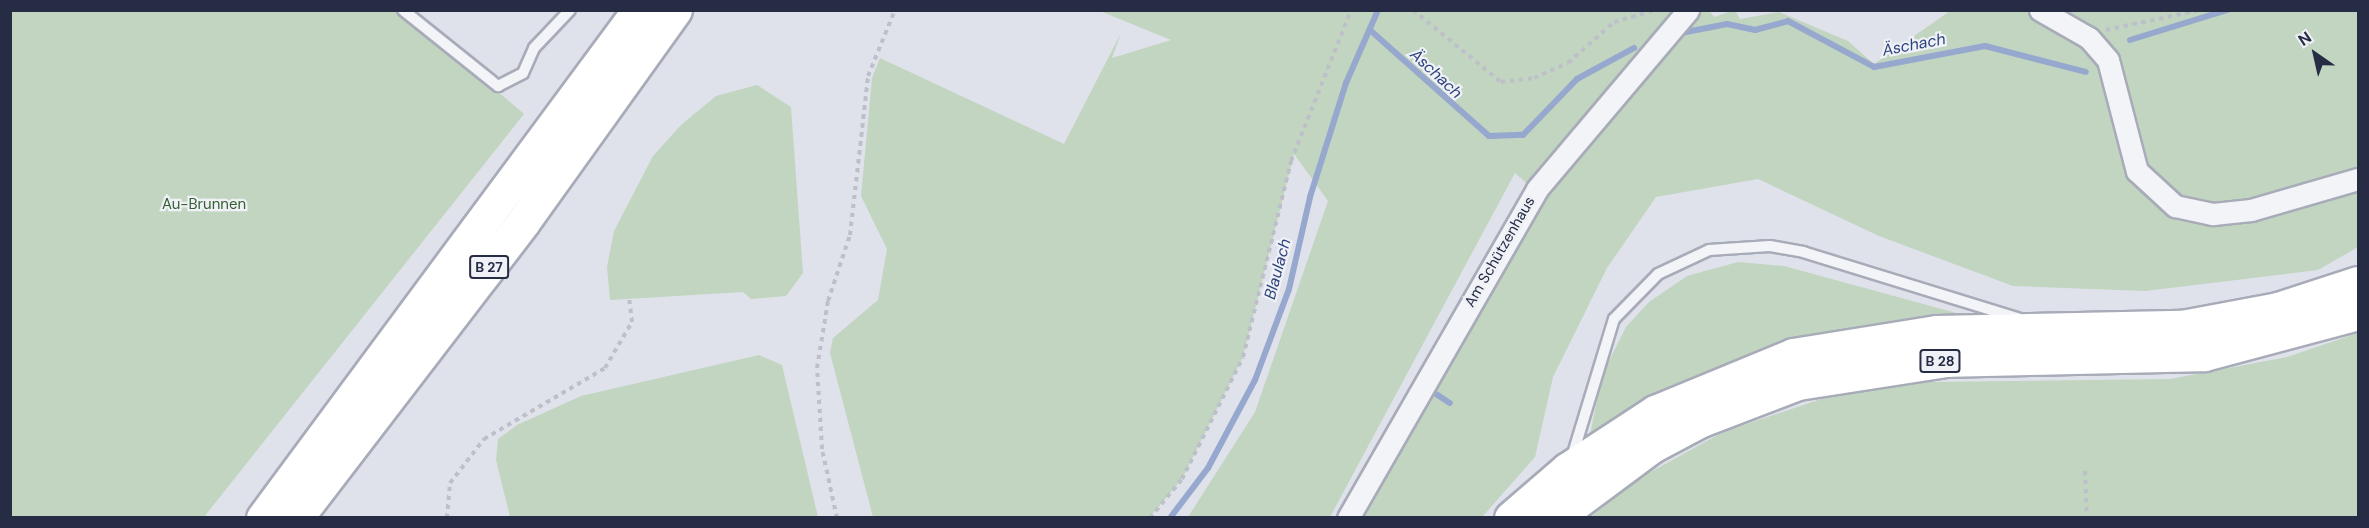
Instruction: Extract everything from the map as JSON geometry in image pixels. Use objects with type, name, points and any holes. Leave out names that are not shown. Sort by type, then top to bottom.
[{"type":"highway","name":"B 27","points":[[262,518],[639,10]]},
{"type":"highway","name":"B 27","points":[[296,518],[523,222],[675,10]]},
{"type":"highway","name":"B 28","points":[[1511,518],[1568,468],[1699,389],[1793,355],[1888,336],[2064,331],[2230,320],[2358,283]]},
{"type":"highway","name":"B 28","points":[[1554,518],[1652,446],[1730,408],[1798,384],[1946,360],[2204,354],[2358,313]]},
{"type":"street","name":"Am Schützenhaus","points":[[1348,518],[1537,189],[1688,10]]},
{"type":"street","points":[[2040,10],[2089,38],[2116,78],[2137,171],[2175,207],[2213,214],[2251,210],[2358,179]]},
{"type":"lane","points":[[403,10],[498,86],[523,73],[534,48],[570,10]]},
{"type":"lane","points":[[1568,468],[1614,319],[1658,274],[1708,250],[1770,246],[1803,252],[2064,331]]},
{"type":"path","points":[[837,518],[822,449],[817,368],[828,301],[854,213],[868,76],[896,10]]},
{"type":"path","points":[[1150,518],[1182,479],[1243,357],[1291,161],[1351,10]]},
{"type":"path","points":[[1413,10],[1501,82],[1534,78],[1568,63],[1614,21],[1655,10]]},
{"type":"path","points":[[2089,38],[2108,29],[2200,10]]},
{"type":"path","points":[[447,518],[450,483],[484,439],[605,368],[632,322],[629,297]]},
{"type":"path","points":[[2085,471],[2087,518]]},
{"type":"green space","points":[[1709,10],[1714,17],[1735,10],[1740,19],[1779,12],[1848,41],[1874,64],[1950,11],[2358,11],[2358,247],[2318,270],[2145,291],[2013,286],[1879,236],[1758,179],[1656,197],[1607,268],[1553,377],[1535,457],[1482,517],[1357,517],[1542,197],[1515,173],[1330,517],[1188,517],[1255,412],[1328,201],[1294,154],[1243,357],[1182,479],[1150,517],[873,517],[830,353],[833,338],[878,300],[887,249],[861,196],[872,78],[880,58],[1064,144],[1121,33],[1112,58],[1171,40],[1100,11]]},
{"type":"green space","name":"Au-Brunnen","points":[[10,11],[404,11],[524,114],[204,517],[11,517]]},
{"type":"green space","points":[[757,85],[791,107],[803,273],[786,296],[751,299],[743,292],[610,300],[607,267],[614,231],[653,156],[682,124],[716,96]]},
{"type":"green space","points":[[1738,262],[1784,266],[1982,320],[1788,344],[1694,376],[1590,435],[1602,375],[1626,327],[1649,302],[1687,276]]},
{"type":"green space","points":[[2358,333],[2358,517],[1591,517],[1638,479],[1723,432],[1824,398],[1921,382],[2170,379],[2287,357]]},
{"type":"green space","points":[[759,355],[782,365],[818,517],[510,517],[496,460],[498,439],[517,425],[581,396]]},
{"type":"waterway","name":"Blaulach","points":[[1170,518],[1208,468],[1255,380],[1289,289],[1310,197],[1346,83],[1378,10]]},
{"type":"waterway","points":[[2130,40],[2227,10]]},
{"type":"waterway","name":"Äschach","points":[[1686,32],[1727,24],[1755,30],[1788,21],[1874,67],[1985,46],[2086,72]]},
{"type":"waterway","name":"Äschach","points":[[1370,30],[1489,136],[1523,135],[1577,79],[1634,48]]},
{"type":"waterway","points":[[1433,392],[1450,403]]}]
